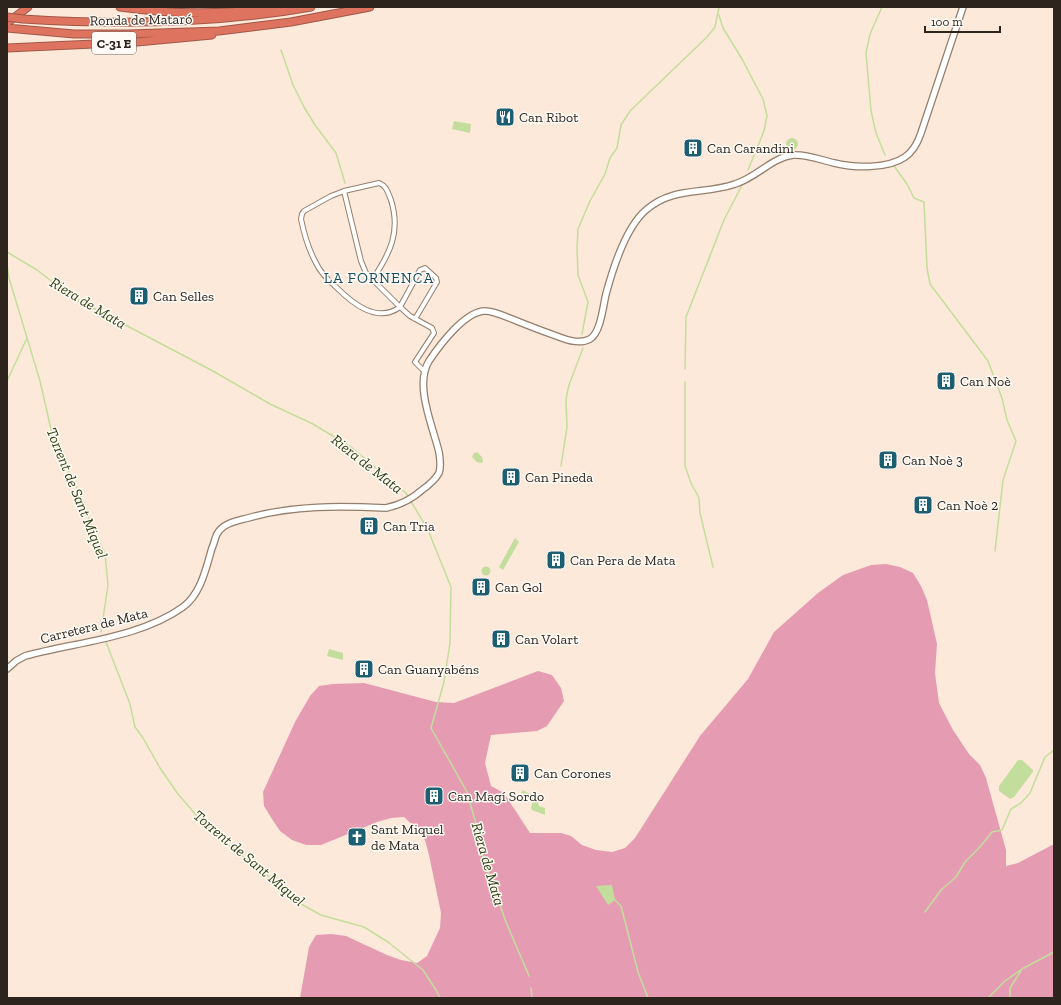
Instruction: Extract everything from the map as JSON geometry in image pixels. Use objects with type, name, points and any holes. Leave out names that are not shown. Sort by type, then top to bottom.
[{"type":"highway","points":[[7,24],[28,7]]},
{"type":"highway","points":[[120,7],[157,11],[228,12],[283,7]]},
{"type":"highway","points":[[292,7],[308,7]]},
{"type":"highway","name":"Ronda de Mataró","points":[[7,17],[97,23],[180,22],[267,14],[308,7]]},
{"type":"highway","name":"Ronda de Mataró","points":[[10,29],[74,34],[219,31],[291,22],[370,7]]},
{"type":"highway","name":"C-31 E","points":[[7,48],[137,42],[210,36],[219,31]]},
{"type":"street","points":[[344,191],[363,267],[366,273],[400,307],[433,330],[434,333],[415,362],[424,371],[436,352],[459,324],[470,315],[478,312],[485,311],[498,314],[571,341],[579,342],[589,340],[597,330],[610,281],[629,231],[638,218],[652,205],[683,192],[735,185],[778,160],[794,155],[806,156],[852,166],[871,166],[889,163],[905,157],[915,147],[921,133],[963,7]]},
{"type":"street","points":[[373,279],[389,253],[395,223],[393,208],[384,185],[379,183],[344,191],[304,211],[301,219],[316,264],[328,280],[350,300],[365,310],[381,314],[395,311],[400,307],[420,270],[425,268],[436,278],[437,282],[416,319]]},
{"type":"street","name":"Carretera de Mata","points":[[7,670],[16,660],[25,656],[127,632],[156,623],[174,614],[185,606],[198,589],[217,534],[224,526],[262,514],[288,509],[339,506],[386,508],[403,504],[416,495],[433,481],[440,471],[440,458],[428,411],[423,382],[424,371]]},
{"type":"shaded area","points":[[454,121],[471,124],[470,133],[452,129]]},
{"type":"shaded area","points":[[792,138],[796,140],[798,144],[796,148],[792,150],[788,148],[786,144],[788,140]]},
{"type":"shaded area","points":[[477,452],[482,457],[482,463],[477,462],[472,457],[474,453]]},
{"type":"shaded area","points":[[515,538],[519,542],[503,570],[499,567]]},
{"type":"shaded area","points":[[886,564],[900,567],[913,573],[927,600],[937,644],[935,673],[939,703],[953,730],[969,754],[980,765],[986,778],[1006,850],[1006,866],[1018,863],[1054,844],[1054,998],[300,998],[309,947],[316,935],[331,934],[346,936],[387,955],[401,960],[417,963],[427,956],[440,928],[441,913],[425,840],[416,828],[404,817],[391,818],[377,822],[321,845],[306,845],[292,840],[280,831],[264,806],[263,792],[295,722],[310,696],[319,686],[364,683],[436,702],[454,703],[538,671],[552,675],[561,688],[564,701],[547,726],[537,731],[491,735],[485,763],[491,786],[504,793],[530,833],[561,833],[571,836],[582,845],[596,850],[612,852],[625,848],[635,838],[700,736],[748,679],[774,632],[818,593],[843,575],[871,565]]},
{"type":"shaded area","points":[[484,567],[488,567],[490,571],[488,575],[484,575],[482,573],[482,569]]},
{"type":"shaded area","points":[[329,649],[343,653],[343,660],[327,656]]},
{"type":"shaded area","points":[[1018,760],[1022,760],[1033,770],[1033,772],[1014,797],[1010,799],[999,791],[999,786]]},
{"type":"shaded area","points":[[523,790],[535,797],[539,806],[545,808],[545,815],[532,810],[533,800],[529,796],[521,793]]},
{"type":"shaded area","points":[[612,885],[615,900],[608,905],[596,886]]},
{"type":"waterway","points":[[582,334],[588,302],[578,275],[578,229],[590,201],[605,174],[610,158],[617,148],[621,125],[630,111],[707,37],[715,27],[719,7]]},
{"type":"waterway","points":[[882,7],[870,34],[866,53],[871,111],[876,133],[885,155]]},
{"type":"waterway","points":[[719,15],[723,28],[742,59],[763,99],[767,116],[764,131],[748,170]]},
{"type":"waterway","points":[[281,50],[293,85],[304,107],[315,125],[336,153],[345,183]]},
{"type":"waterway","points":[[894,166],[907,184],[914,198],[924,202],[927,268],[930,284],[988,361],[1002,398],[1007,420],[1016,441],[1003,480],[995,551]]},
{"type":"waterway","points":[[685,369],[686,317],[724,220],[741,187]]},
{"type":"waterway","name":"Riera de Mata","points":[[7,252],[37,270],[72,297],[213,371],[270,404],[313,424],[351,447],[406,493],[428,530],[451,587],[450,643],[444,682],[431,728],[467,792],[478,831],[482,854],[506,922],[529,976]]},
{"type":"waterway","name":"Torrent de Sant Miquel","points":[[7,264],[9,278],[40,381],[53,438],[83,501],[91,524],[105,554],[108,585],[101,632]]},
{"type":"waterway","points":[[7,381],[27,338]]},
{"type":"waterway","points":[[561,466],[567,427],[566,399],[569,385],[583,348]]},
{"type":"waterway","points":[[685,382],[685,466],[691,483],[699,498],[700,513],[713,567]]},
{"type":"waterway","name":"Torrent de Sant Miquel","points":[[106,642],[130,704],[135,727],[178,794],[196,815],[227,844],[266,874],[301,904],[321,915],[364,927],[388,942],[423,970],[440,998]]},
{"type":"waterway","points":[[925,912],[941,890],[956,877],[965,862],[992,832],[1002,830],[1011,809],[1021,803],[1030,793],[1045,757],[1054,750]]},
{"type":"waterway","points":[[615,900],[621,906],[638,972],[648,998]]},
{"type":"waterway","points":[[988,998],[1005,981],[1022,969],[1054,952]]},
{"type":"waterway","points":[[1010,998],[1010,988],[1021,971]]},
{"type":"waterway","name":"Riera de Mata","points":[[531,988],[532,998]]},
{"type":"place","name":"Can Ribot","points":[[505,117]]},
{"type":"place","name":"Can Carandini","points":[[693,148]]},
{"type":"place","name":"Can Selles","points":[[139,296]]},
{"type":"place","name":"Can Noè","points":[[946,381]]},
{"type":"place","name":"Can Noè 3","points":[[888,460]]},
{"type":"place","name":"Can Pineda","points":[[511,477]]},
{"type":"place","name":"Can Noè 2","points":[[923,505]]},
{"type":"place","name":"Can Tria","points":[[369,526]]},
{"type":"place","name":"Can Pera de Mata","points":[[556,560]]},
{"type":"place","name":"Can Gol","points":[[481,587]]},
{"type":"place","name":"Can Volart","points":[[501,639]]},
{"type":"place","name":"Can Guanyabéns","points":[[364,669]]},
{"type":"place","name":"Can Corones","points":[[520,773]]},
{"type":"place","name":"Can Magí Sordo","points":[[434,796]]},
{"type":"place","name":"Sant Miquel de Mata","points":[[357,837]]},
{"type":"district","name":"LA FORNENCA","points":[[379,278]]}]
